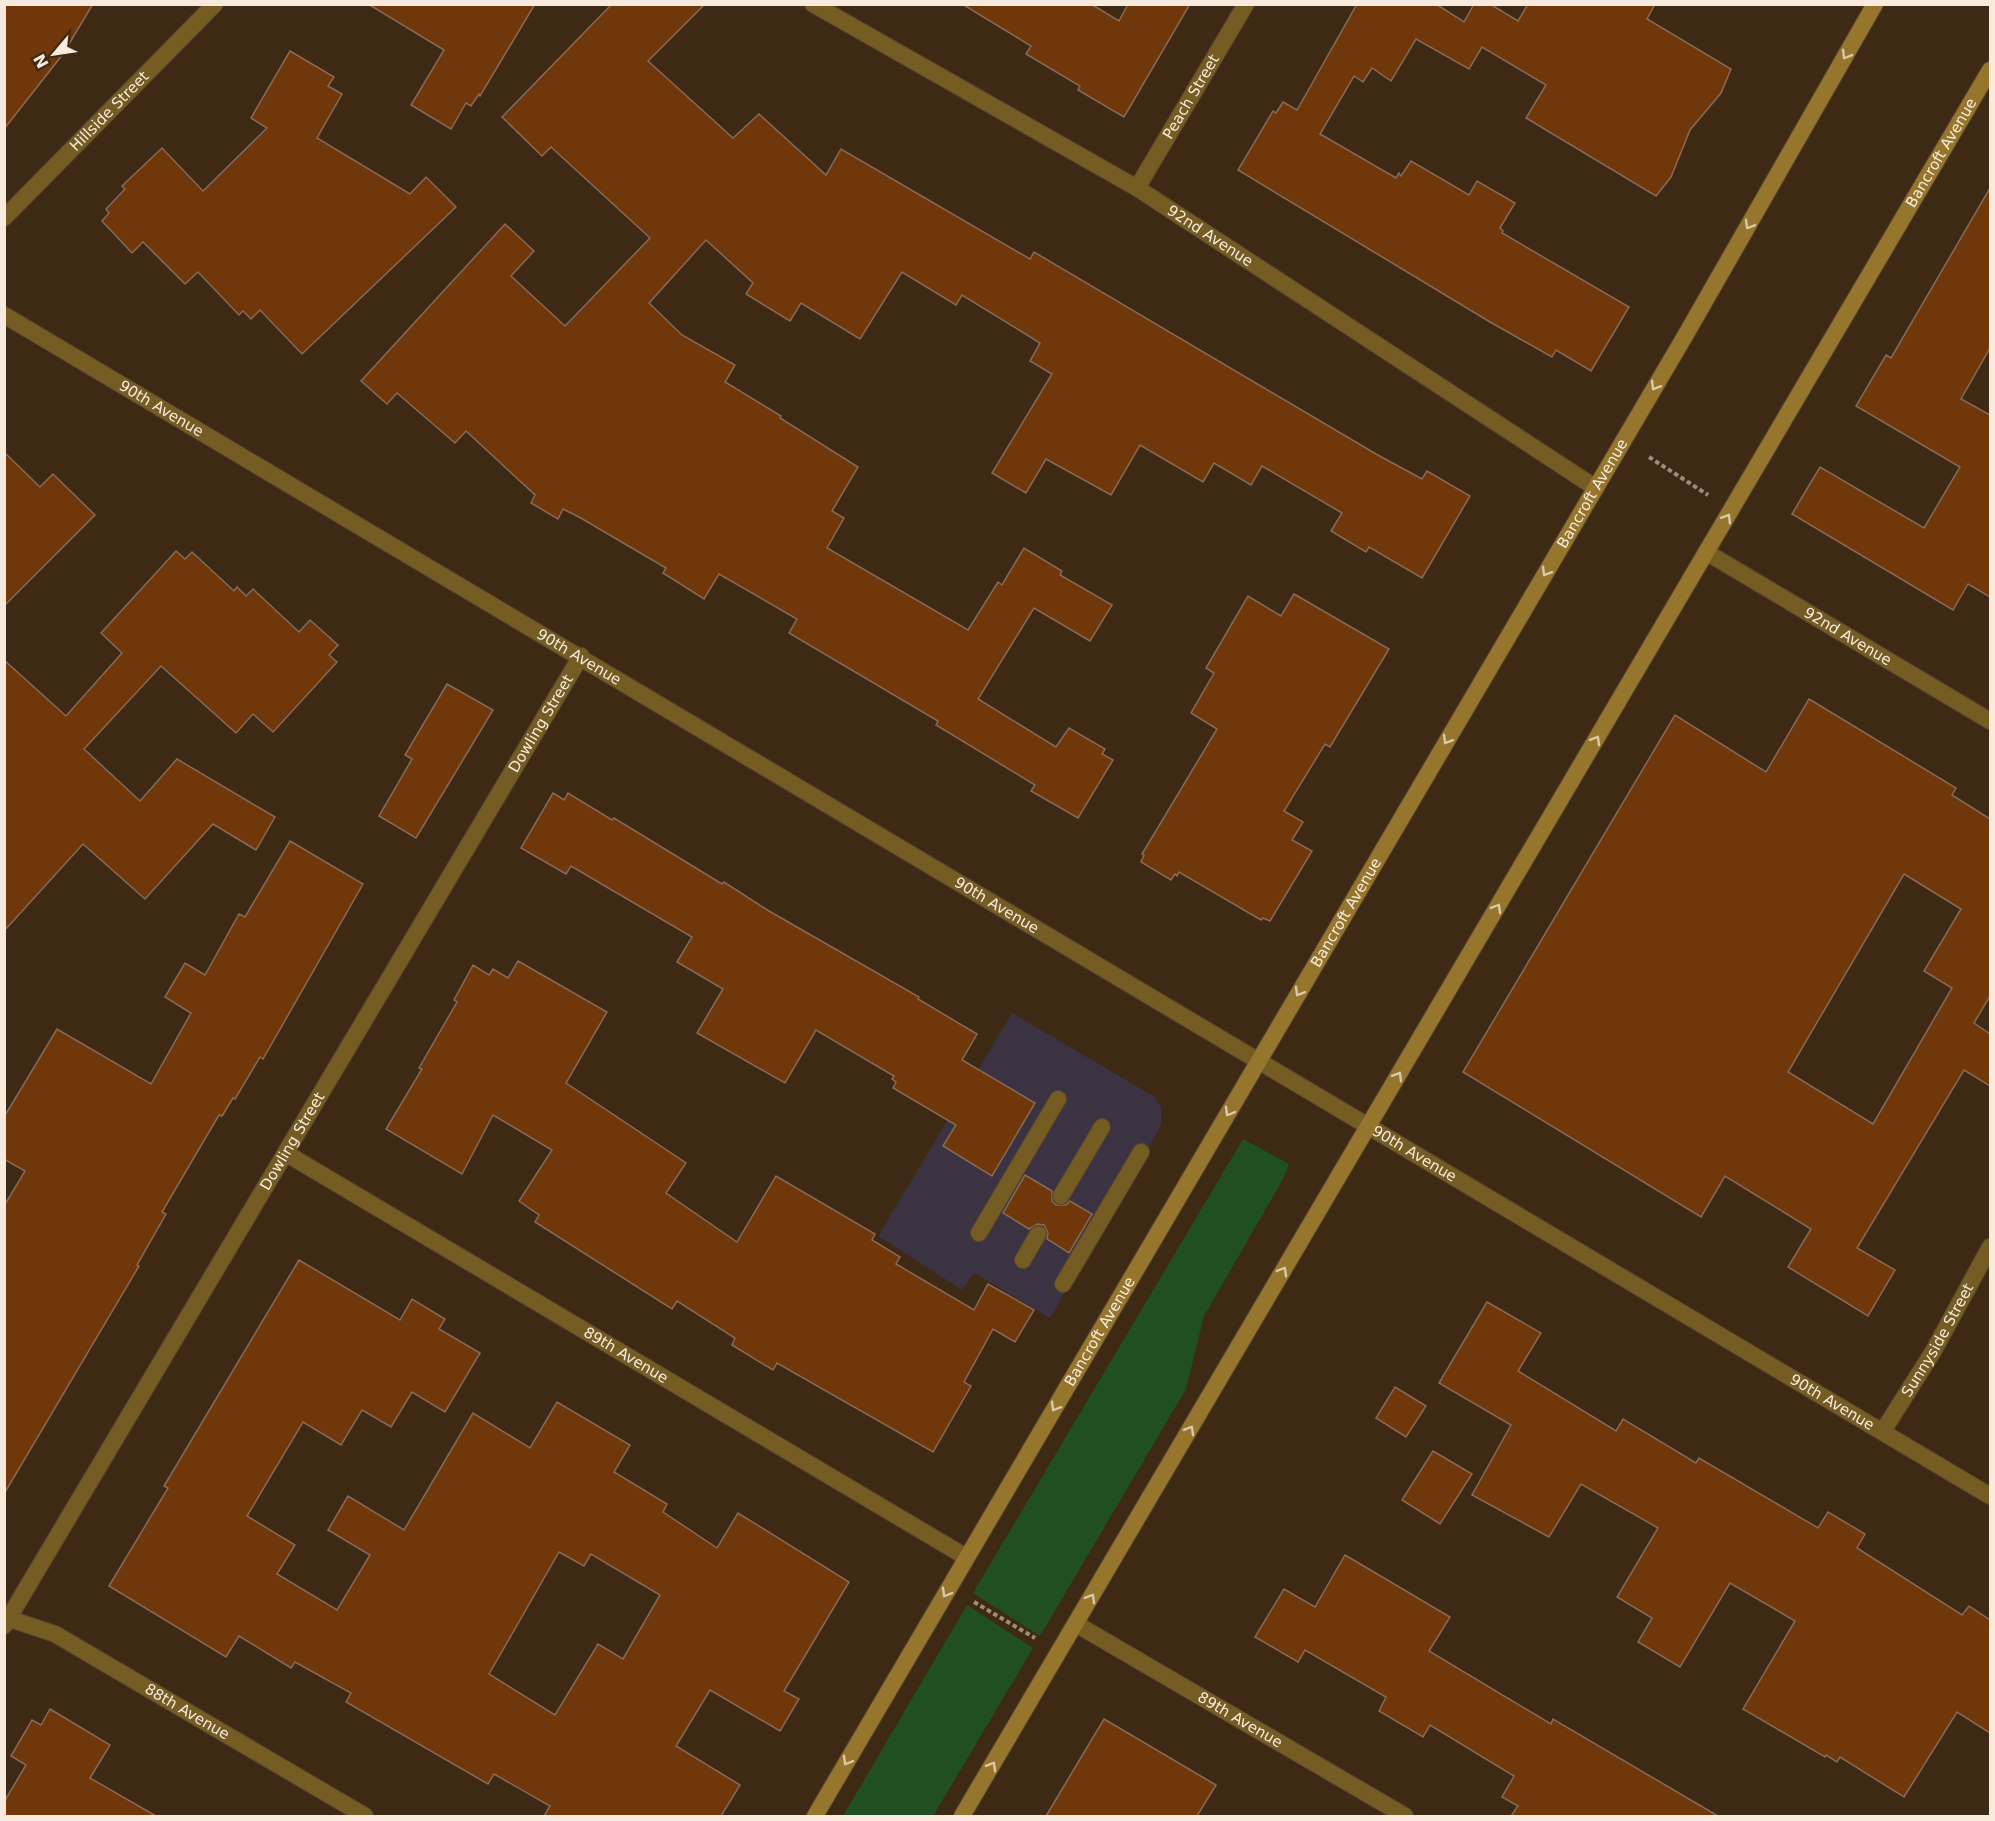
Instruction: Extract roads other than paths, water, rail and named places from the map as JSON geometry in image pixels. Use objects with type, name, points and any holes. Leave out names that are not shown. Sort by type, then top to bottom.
[{"type":"main road","name":"Bancroft Avenue","points":[[815,1816],[1596,488],[1875,4]]},
{"type":"main road","name":"Bancroft Avenue","points":[[962,1816],[1990,70]]},
{"type":"street","name":"Hillside Street","points":[[4,218],[215,4]]},
{"type":"street","name":"92nd Avenue","points":[[813,4],[1137,188],[1596,488]]},
{"type":"street","name":"Peach Street","points":[[1137,188],[1246,4]]},
{"type":"street","name":"90th Avenue","points":[[4,315],[581,656],[1258,1062],[1990,1496]]},
{"type":"street","name":"92nd Avenue","points":[[1706,552],[1990,721]]},
{"type":"street","name":"Dowling Street","points":[[6,1620],[287,1154],[581,656]]},
{"type":"street","points":[[979,1233],[1058,1099]]},
{"type":"street","points":[[1061,1196],[1102,1127]]},
{"type":"street","points":[[1063,1284],[1141,1152]]},
{"type":"street","name":"89th Avenue","points":[[287,1154],[966,1557]]},
{"type":"street","points":[[1023,1260],[1038,1234]]},
{"type":"street","name":"Sunnyside Street","points":[[1883,1431],[1934,1350],[1990,1247]]},
{"type":"street","name":"88th Avenue","points":[[6,1620],[55,1634],[365,1816]]},
{"type":"street","name":"89th Avenue","points":[[1076,1624],[1405,1816]]}]
